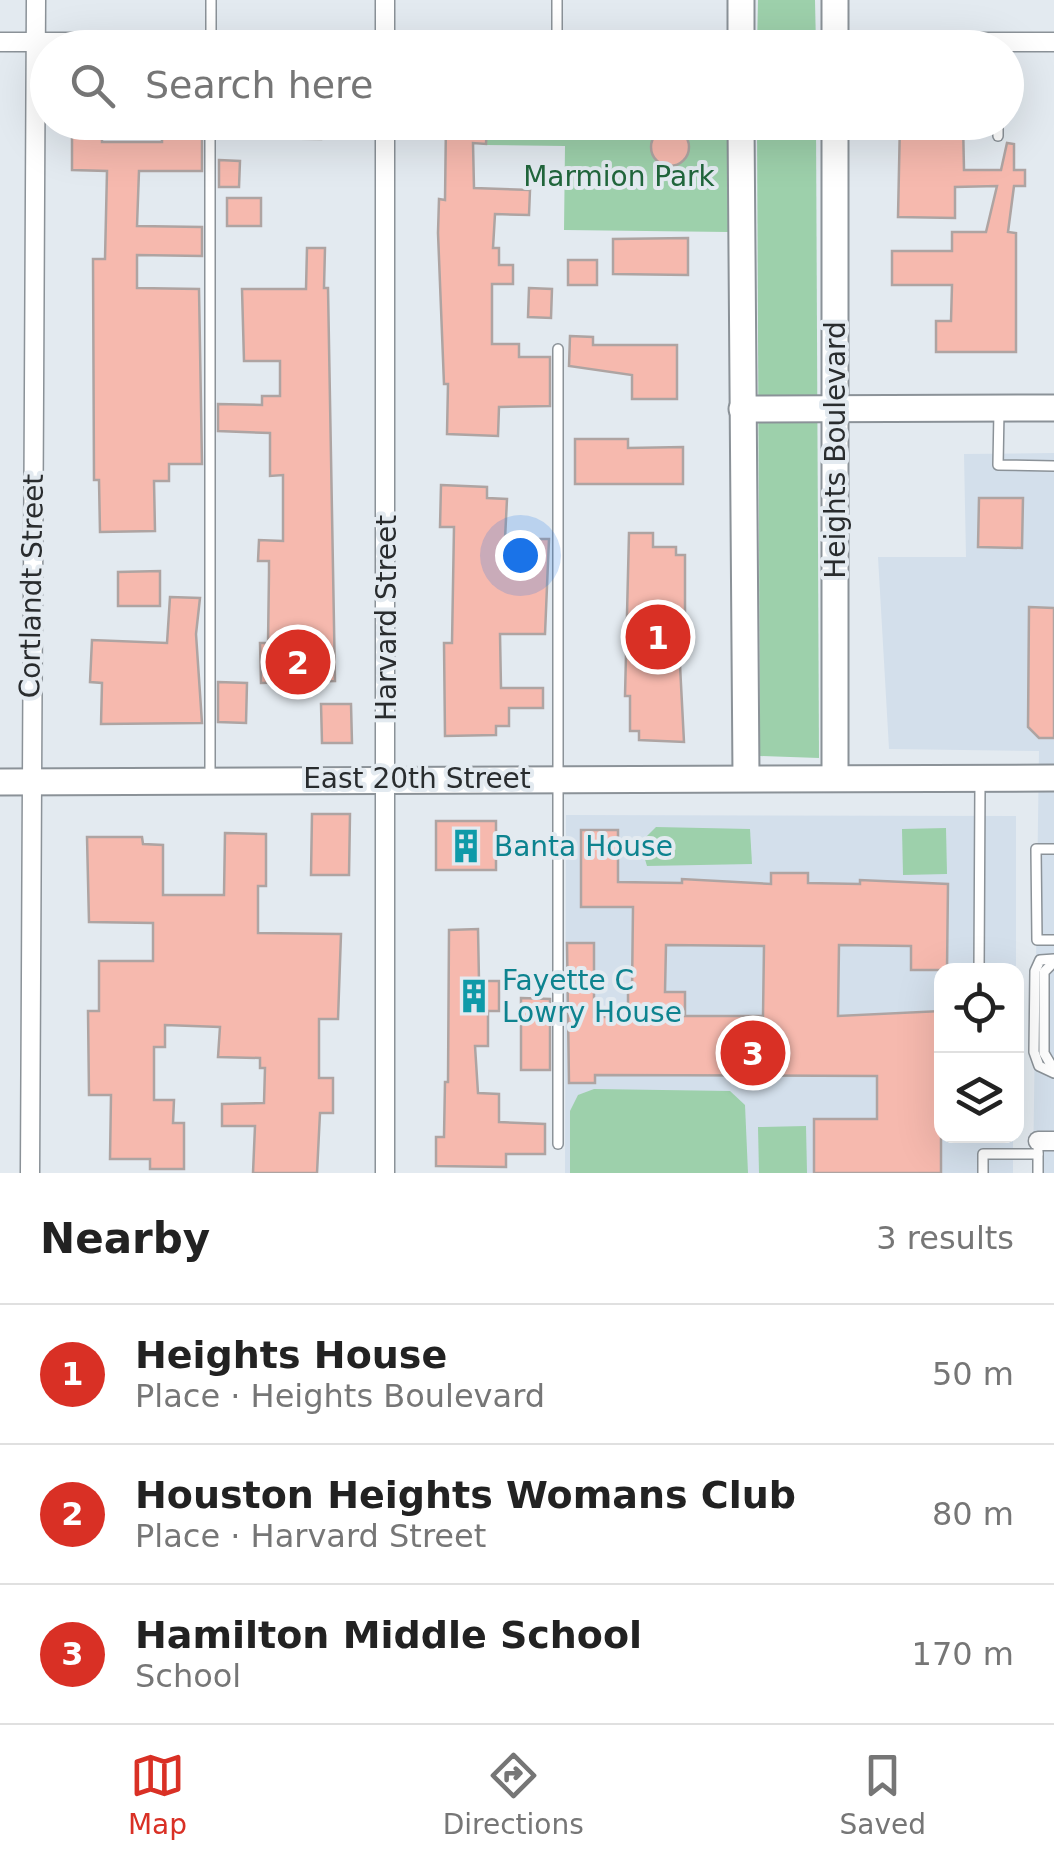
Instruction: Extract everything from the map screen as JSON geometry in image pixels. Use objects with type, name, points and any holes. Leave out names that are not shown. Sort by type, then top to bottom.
[{"type":"main road","points":[[741,0],[741,30]]},
{"type":"main road","points":[[835,0],[835,30]]},
{"type":"main road","points":[[741,140],[746,777]]},
{"type":"main road","name":"Heights Boulevard","points":[[834,140],[834,777]]},
{"type":"main road","points":[[742,409],[1054,408]]},
{"type":"main road","name":"East 20th Street","points":[[0,782],[1054,778]]},
{"type":"street","name":"Cortlandt Street","points":[[36,0],[36,30]]},
{"type":"street","points":[[385,0],[385,30]]},
{"type":"street","points":[[0,42],[30,42]]},
{"type":"street","points":[[1024,44],[1054,42]]},
{"type":"street","name":"Cortlandt Street","points":[[30,1173],[35,140]]},
{"type":"street","name":"Harvard Street","points":[[385,140],[386,1173]]},
{"type":"lane","points":[[211,0],[211,30]]},
{"type":"lane","points":[[556,30],[557,0]]},
{"type":"lane","points":[[210,140],[210,780]]},
{"type":"lane","points":[[558,349],[558,1144]]},
{"type":"lane","points":[[999,408],[998,465],[1054,466]]},
{"type":"lane","points":[[979,963],[980,778]]},
{"type":"lane","points":[[1054,849],[1036,848],[1037,940],[1054,940]]},
{"type":"lane","points":[[1054,960],[1044,972],[1044,1053],[1054,1072]]},
{"type":"lane","points":[[983,1173],[983,1154],[1043,1146],[1038,1173]]},
{"type":"shaded area","points":[[1054,453],[1054,1173],[1033,1173],[1039,751],[889,749],[878,557],[966,557],[964,454]]},
{"type":"shaded area","points":[[566,815],[1016,816],[1016,963],[934,963],[934,1143],[1013,1143],[1013,1173],[565,1173]]},
{"type":"green space","points":[[758,0],[815,0],[816,30],[757,30]]},
{"type":"green space","name":"Marmion Park","points":[[487,140],[729,140],[728,232],[564,230],[565,146],[487,145]]},
{"type":"green space","points":[[757,140],[816,140],[819,758],[760,756]]},
{"type":"green space","points":[[656,827],[750,829],[752,864],[647,866],[640,843]]},
{"type":"green space","points":[[946,828],[947,874],[903,875],[902,829]]},
{"type":"green space","points":[[594,1089],[730,1091],[745,1105],[748,1173],[570,1173],[570,1111],[578,1095]]},
{"type":"green space","points":[[806,1126],[807,1173],[759,1173],[758,1127]]},
{"type":"building","points":[[72,140],[202,140],[202,171],[139,171],[137,226],[202,227],[202,256],[137,255],[137,288],[199,289],[202,464],[169,464],[169,481],[154,481],[155,531],[100,532],[99,480],[94,480],[93,259],[105,259],[107,171],[72,170]]},
{"type":"building","points":[[446,140],[486,140],[486,144],[473,143],[474,188],[530,190],[529,215],[495,214],[493,248],[499,248],[499,265],[513,265],[513,284],[492,284],[492,344],[519,344],[519,357],[550,357],[550,406],[499,407],[498,436],[447,434],[448,384],[444,384],[438,233],[439,199],[445,200]]},
{"type":"building","points":[[653,140],[687,140],[687,154],[677,164],[663,164],[653,154]]},
{"type":"building","points":[[900,140],[963,140],[964,170],[1001,170],[1007,143],[1014,144],[1014,170],[1025,170],[1025,186],[1014,186],[1008,232],[1016,233],[1016,352],[936,352],[936,321],[951,321],[952,285],[892,285],[892,251],[952,251],[952,232],[986,232],[997,186],[955,187],[955,218],[898,217]]},
{"type":"building","points":[[219,160],[240,161],[239,187],[219,187]]},
{"type":"building","points":[[227,198],[261,198],[261,226],[227,226]]},
{"type":"building","points":[[688,238],[688,275],[613,274],[613,239]]},
{"type":"building","points":[[307,248],[325,248],[324,288],[328,288],[335,681],[261,683],[260,643],[268,643],[269,561],[258,561],[259,540],[283,541],[283,475],[270,476],[270,433],[218,431],[218,404],[262,405],[262,396],[280,396],[280,361],[244,361],[242,289],[306,289]]},
{"type":"building","points":[[568,260],[597,260],[597,285],[568,285]]},
{"type":"building","points":[[529,288],[552,289],[551,318],[528,317]]},
{"type":"building","points":[[570,336],[593,337],[593,345],[677,345],[677,399],[632,399],[632,375],[569,366]]},
{"type":"building","points":[[575,439],[628,439],[628,448],[683,447],[683,484],[575,484]]},
{"type":"building","points":[[441,485],[487,487],[487,498],[507,499],[505,539],[549,539],[545,634],[500,634],[501,688],[543,688],[543,708],[509,708],[509,726],[496,726],[496,735],[445,736],[444,643],[452,643],[454,527],[440,527]]},
{"type":"building","points":[[979,498],[1023,498],[1022,548],[978,547]]},
{"type":"building","points":[[629,533],[653,533],[653,547],[676,547],[676,555],[685,555],[685,646],[679,646],[684,742],[639,740],[639,731],[630,731],[630,696],[625,696]]},
{"type":"building","points":[[160,571],[160,606],[118,606],[118,572]]},
{"type":"building","points":[[170,597],[200,598],[196,634],[202,723],[101,724],[102,683],[90,682],[92,640],[167,643]]},
{"type":"building","points":[[1029,607],[1054,608],[1054,738],[1039,738],[1028,727]]},
{"type":"building","points":[[218,682],[247,683],[246,723],[218,722]]},
{"type":"building","points":[[321,704],[351,704],[352,743],[322,743]]},
{"type":"building","points":[[312,814],[350,814],[349,875],[311,875]]},
{"type":"building","name":"Banta House","points":[[436,821],[496,821],[496,870],[436,870]]},
{"type":"building","points":[[581,830],[618,830],[618,882],[682,883],[682,879],[771,884],[771,873],[808,873],[808,883],[860,884],[860,880],[948,884],[947,963],[934,963],[934,970],[911,970],[911,946],[839,945],[838,1016],[934,1011],[934,1143],[941,1143],[941,1173],[814,1173],[814,1119],[877,1119],[877,1076],[595,1075],[595,1083],[569,1083],[567,943],[594,943],[594,1017],[628,1017],[633,907],[581,907]],"holes":[[[666,945],[764,946],[763,1016],[685,1016],[685,992],[665,992]]]},
{"type":"building","points":[[225,833],[266,834],[266,886],[258,886],[258,933],[341,934],[338,1019],[319,1019],[319,1078],[333,1078],[333,1113],[320,1113],[317,1173],[253,1173],[255,1126],[222,1126],[222,1104],[264,1103],[265,1068],[260,1068],[260,1058],[218,1057],[220,1027],[165,1025],[165,1047],[154,1047],[154,1100],[174,1100],[173,1123],[184,1123],[184,1169],[150,1169],[150,1159],[110,1159],[111,1095],[89,1095],[88,1011],[99,1011],[99,961],[153,961],[153,923],[89,922],[87,837],[142,837],[143,844],[163,845],[163,895],[224,895]]},
{"type":"building","points":[[478,929],[479,981],[499,981],[499,1011],[488,1011],[488,1046],[475,1046],[478,1093],[499,1094],[499,1122],[545,1124],[545,1154],[506,1154],[506,1167],[436,1166],[436,1137],[444,1137],[448,1082],[449,930]]},
{"type":"building","points":[[521,998],[550,999],[550,1070],[521,1070]]},
{"type":"place","name":"Heights House","points":[[658,637]]},
{"type":"place","name":"Houston Heights Womans Club","points":[[298,662]]},
{"type":"place","name":"Banta House","points":[[466,846]]},
{"type":"place","name":"Fayette C Lowry House","points":[[474,996]]},
{"type":"place","name":"Hamilton Middle School","points":[[753,1053]]}]
